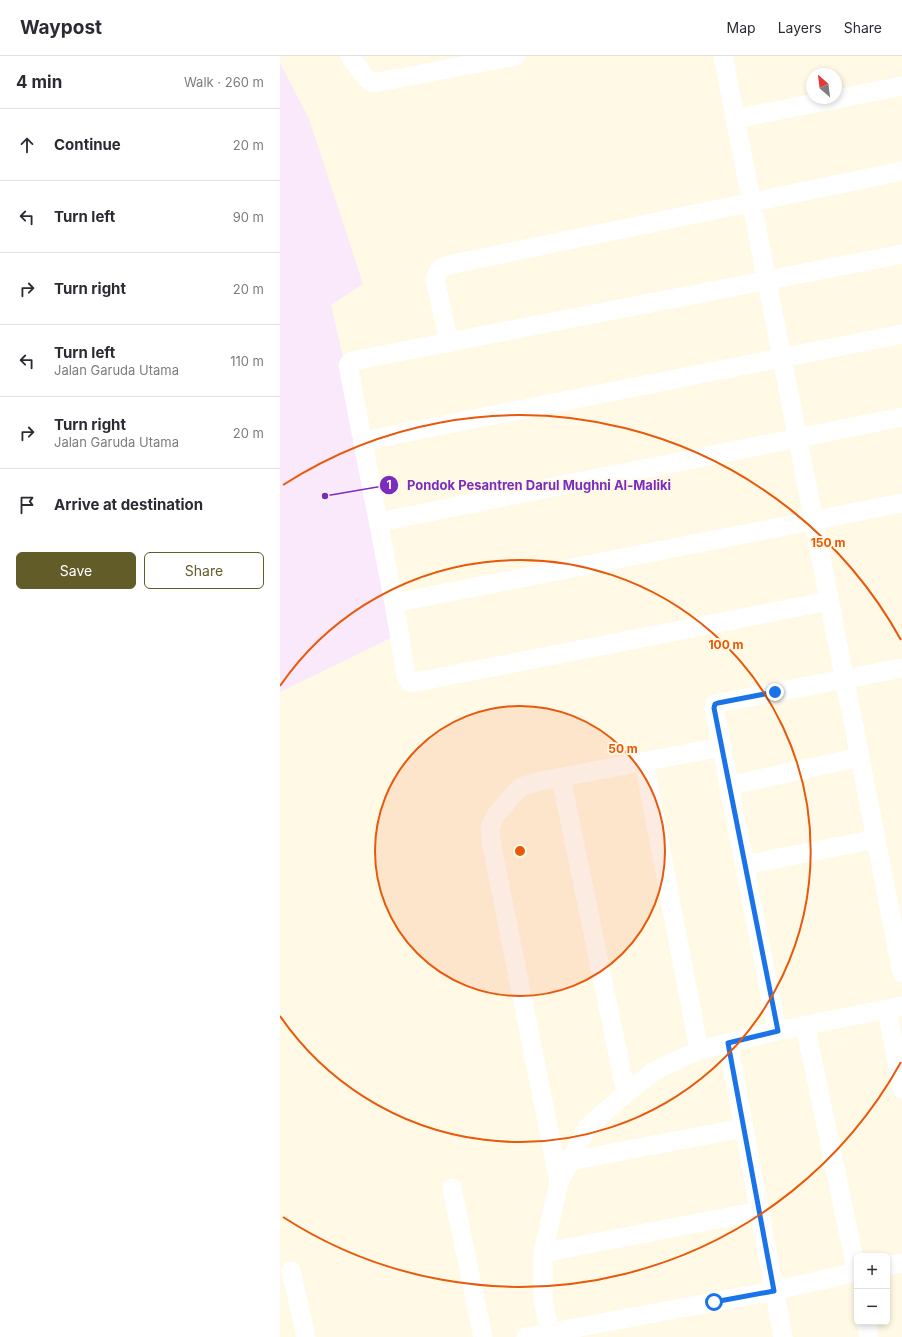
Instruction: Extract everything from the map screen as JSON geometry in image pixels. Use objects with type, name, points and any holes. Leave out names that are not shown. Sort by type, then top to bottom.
[{"type":"street","points":[[350,56],[366,78],[373,83],[516,56]]},
{"type":"street","points":[[723,56],[902,973]]},
{"type":"street","points":[[735,119],[902,86]]},
{"type":"street","points":[[449,343],[435,279],[442,267],[902,171]]},
{"type":"street","points":[[829,601],[410,682],[406,675],[394,603],[348,368],[350,362],[902,254]]},
{"type":"street","points":[[363,440],[902,334]]},
{"type":"street","points":[[378,522],[902,417]]},
{"type":"street","points":[[394,603],[902,503]]},
{"type":"street","points":[[778,1031],[728,786],[714,711],[715,704],[902,668]]},
{"type":"street","points":[[559,1182],[492,849],[490,827],[496,815],[511,796],[521,787],[536,782],[721,747]]},
{"type":"street","points":[[728,786],[860,757]]},
{"type":"street","points":[[644,762],[699,1050]]},
{"type":"street","points":[[561,778],[626,1093]]},
{"type":"street","points":[[744,865],[876,839]]},
{"type":"street","points":[[550,1335],[543,1300],[543,1253],[559,1182],[587,1128],[626,1093],[656,1070],[699,1050],[805,1025],[894,1007],[902,1089]]},
{"type":"street","points":[[805,1025],[854,1258]]},
{"type":"street","points":[[728,1043],[783,1337]]},
{"type":"street","points":[[570,1161],[743,1128]]},
{"type":"street","points":[[452,1188],[484,1337]]},
{"type":"street","points":[[543,1253],[759,1211]]},
{"type":"street","points":[[890,1265],[902,1263]]},
{"type":"street","points":[[290,1271],[306,1337]]},
{"type":"street","points":[[526,1337],[550,1335],[774,1291],[854,1273]]},
{"type":"street","points":[[867,1325],[869,1337]]},
{"type":"shaded area","points":[[280,63],[309,119],[363,284],[331,305],[343,357],[397,635],[280,692]]},
{"type":"place","name":"Pondok Pesantren Darul Mughni Al-Maliki","points":[[325,496]]},
{"type":"route","points":[[714,1302],[774,1291],[728,1043],[778,1031],[714,708],[715,704],[718,703],[775,692]]}]
